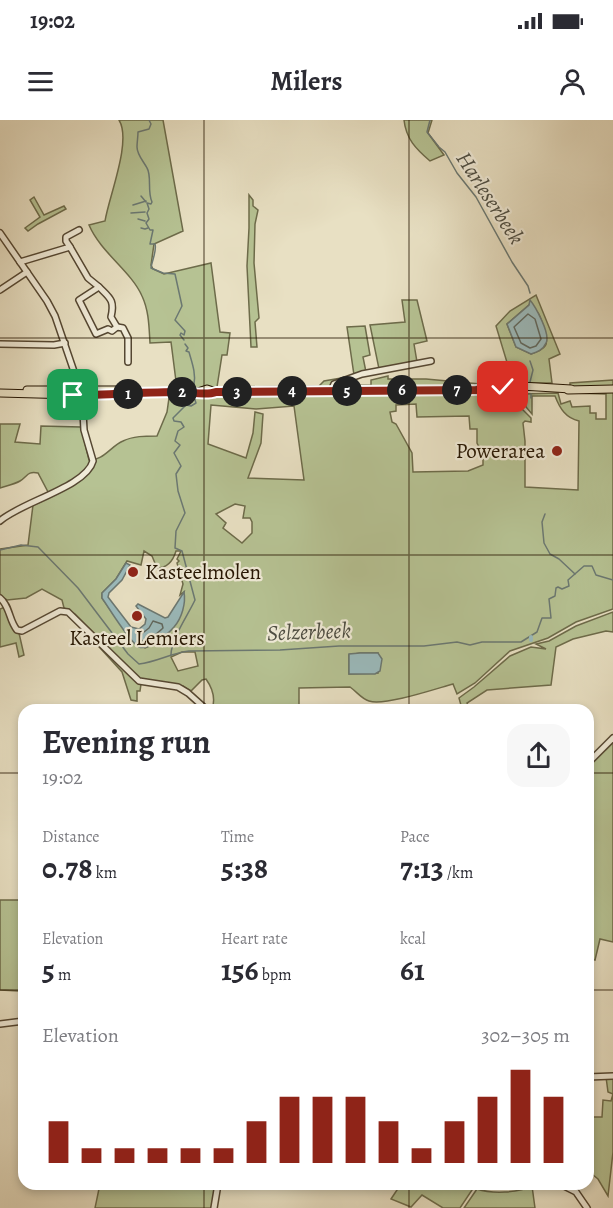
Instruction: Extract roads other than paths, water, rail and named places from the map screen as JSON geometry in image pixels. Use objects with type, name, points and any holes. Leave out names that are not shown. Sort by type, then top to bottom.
[{"type":"main road","points":[[3,393],[198,392],[207,389],[216,392],[613,388]]},
{"type":"street","points":[[79,230],[66,237],[88,278],[110,297],[114,305],[111,317],[117,327]]},
{"type":"street","points":[[0,233],[53,311],[81,392],[84,430],[93,465],[73,482],[10,513],[0,521]]},
{"type":"street","points":[[21,262],[70,247]]},
{"type":"street","points":[[0,290],[27,272]]},
{"type":"street","points":[[99,287],[79,300],[96,334],[108,328],[112,331],[117,327],[123,328],[128,338],[128,362]]},
{"type":"street","points":[[0,344],[54,345],[65,343]]},
{"type":"street","points":[[331,391],[334,384],[357,376],[431,361]]},
{"type":"street","points":[[0,598],[6,604],[13,626],[17,630],[22,631],[60,611],[69,612],[139,681],[178,687],[200,704]]},
{"type":"street","points":[[594,757],[613,738]]},
{"type":"street","points":[[0,1024],[18,1022]]},
{"type":"street","points":[[594,1077],[613,1076]]},
{"type":"street","points":[[214,1208],[217,1190]]},
{"type":"street","points":[[572,1190],[587,1208]]},
{"type":"water","points":[[530,300],[542,320],[547,339],[542,349],[531,354],[516,347],[507,324],[529,305]]},
{"type":"water","points":[[126,563],[130,565],[122,580],[108,597],[131,627],[139,629],[145,624],[146,619],[136,606],[138,604],[165,618],[168,617],[184,592],[183,610],[177,623],[163,637],[143,648],[135,644],[125,632],[102,598],[102,593],[116,579]]},
{"type":"water","points":[[378,653],[382,659],[380,671],[375,674],[349,674],[349,654]]},
{"type":"waterway","points":[[149,120],[151,124],[149,129],[138,132],[137,147],[149,175],[152,202],[147,203],[149,219],[146,223],[150,230],[153,230],[150,244],[155,244],[151,268],[163,273],[175,274],[182,306],[175,320],[185,331],[184,335],[181,333],[180,335],[184,340]]},
{"type":"waterway","name":"Harleserbeek","points":[[430,120],[427,132],[445,152],[457,173],[476,197],[530,293]]},
{"type":"waterway","points":[[141,196],[146,202]]},
{"type":"waterway","points":[[133,205],[146,201]]},
{"type":"waterway","points":[[131,213],[145,212]]},
{"type":"waterway","points":[[138,219],[145,221]]},
{"type":"waterway","points":[[141,228],[148,228]]},
{"type":"waterway","points":[[185,344],[193,368],[194,384]]},
{"type":"waterway","name":"Harleserbeek","points":[[530,361],[533,370],[530,382]]},
{"type":"waterway","points":[[171,655],[177,635],[195,600],[182,551],[175,548],[176,531],[185,513],[178,491],[176,474],[181,466],[174,453],[180,445],[175,441],[178,431],[184,427],[181,422],[174,421],[173,418],[186,405],[191,406],[196,403],[194,397]]},
{"type":"waterway","name":"Harleserbeek","points":[[545,514],[542,522],[544,543],[550,554],[575,574]]},
{"type":"waterway","name":"Selzerbeek","points":[[0,550],[21,545],[38,547],[78,588],[128,654],[139,664],[189,651],[521,642],[537,632],[542,618],[551,618],[549,599],[555,596],[556,588],[562,589],[569,586],[568,580],[584,566],[592,566],[596,575],[613,580]]},
{"type":"place","name":"Powerarea","points":[[557,451]]},
{"type":"place","name":"Kasteelmolen","points":[[133,572]]},
{"type":"place","name":"Kasteel Lemiers","points":[[137,616]]}]
